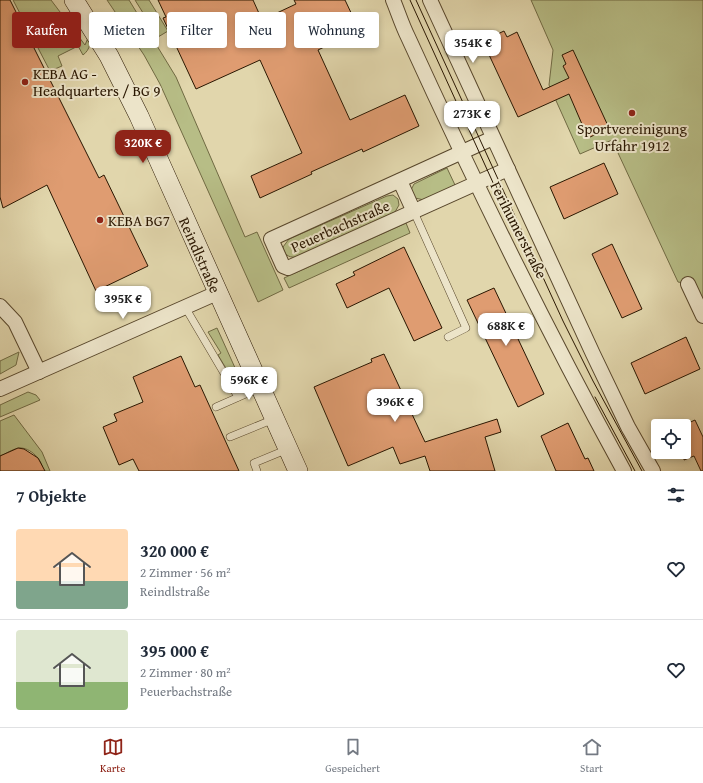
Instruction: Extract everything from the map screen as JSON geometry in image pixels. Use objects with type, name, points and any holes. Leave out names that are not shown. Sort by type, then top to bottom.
[{"type":"street","name":"Reindlstraße","points":[[74,0],[92,26],[124,85],[259,388],[298,471]]},
{"type":"street","name":"Ferihumerstraße","points":[[393,0],[407,35],[477,183],[578,387],[624,471]]},
{"type":"street","name":"Ferihumerstraße","points":[[430,0],[604,378],[628,427],[653,471]]},
{"type":"street","name":"Peuerbachstraße","points":[[493,138],[271,240],[283,266],[288,268],[508,169]]},
{"type":"street","name":"Peuerbachstraße","points":[[400,181],[414,212]]},
{"type":"street","points":[[688,284],[703,316]]},
{"type":"street","points":[[0,389],[217,292]]},
{"type":"street","points":[[0,306],[15,322],[39,372]]},
{"type":"lane","points":[[414,212],[466,328],[448,337]]},
{"type":"lane","points":[[185,307],[238,396]]},
{"type":"lane","points":[[216,406],[259,388]]},
{"type":"lane","points":[[230,437],[274,419]]},
{"type":"lane","points":[[257,471],[254,463],[288,449]]},
{"type":"green space","points":[[13,0],[51,0],[60,12],[19,12]]},
{"type":"green space","points":[[107,0],[129,0],[136,12],[115,12]]},
{"type":"green space","points":[[135,0],[149,0],[156,12],[142,12]]},
{"type":"green space","name":"Sportvereinigung Urfahr 1912","points":[[531,0],[703,0],[703,307],[695,285],[678,282],[612,140],[580,154],[549,85],[553,50]]},
{"type":"green space","points":[[159,16],[167,29],[167,32],[159,36]]},
{"type":"green space","points":[[89,35],[89,47],[83,55],[79,48],[81,48],[81,40],[85,45]]},
{"type":"green space","points":[[38,48],[74,48],[58,56],[62,66],[50,71]]},
{"type":"green space","points":[[139,48],[158,48],[176,77],[245,237],[257,232],[283,290],[258,302],[160,84]]},
{"type":"green space","points":[[447,168],[455,185],[424,200],[415,198],[411,190],[414,184]]},
{"type":"green space","points":[[393,195],[398,199],[399,205],[395,212],[296,257],[289,256],[284,252],[283,247],[289,239],[387,196]]},
{"type":"green space","points":[[406,223],[410,233],[289,288],[284,278]]},
{"type":"green space","points":[[217,328],[241,381],[239,385],[236,385],[218,355],[221,353],[208,332]]},
{"type":"green space","points":[[19,352],[16,365],[0,374],[0,361]]},
{"type":"green space","points":[[28,392],[36,395],[40,400],[0,417],[0,405]]},
{"type":"green space","points":[[14,415],[42,452],[50,471],[43,471],[41,463],[35,455],[23,448],[11,450],[0,456],[0,421]]},
{"type":"building","name":"KEBA AG - Headquarters / BG 9","points":[[0,0],[10,0],[16,12],[12,12],[12,48],[34,48],[99,178],[104,175],[148,266],[96,291],[47,185],[3,208],[0,197]]},
{"type":"building","points":[[158,0],[253,0],[258,12],[235,12],[235,48],[286,48],[286,12],[279,12],[296,4],[294,0],[345,0],[351,12],[294,12],[294,48],[322,48],[318,50],[350,120],[405,95],[419,126],[363,152],[362,149],[311,172],[312,174],[260,198],[251,176],[302,153],[260,60],[196,89],[177,48],[227,48],[227,12],[167,12],[167,27],[163,18],[166,17]]},
{"type":"building","points":[[504,31],[507,37],[517,32],[543,90],[569,78],[563,66],[566,64],[562,55],[573,50],[609,128],[588,138],[569,94],[518,117],[484,44],[493,40],[491,37]]},
{"type":"building","points":[[604,163],[618,194],[564,219],[550,187]]},
{"type":"building","points":[[612,244],[642,309],[622,318],[592,254]]},
{"type":"building","points":[[404,247],[442,328],[414,341],[389,288],[347,308],[336,284],[355,275],[353,272]]},
{"type":"building","points":[[494,288],[544,394],[518,407],[467,300]]},
{"type":"building","points":[[686,337],[700,369],[645,394],[631,363]]},
{"type":"building","points":[[384,354],[425,442],[497,419],[501,432],[485,437],[495,471],[430,471],[425,456],[400,464],[393,447],[348,466],[314,387],[372,362],[371,359]]},
{"type":"building","points":[[181,356],[195,387],[200,385],[239,471],[139,471],[133,459],[119,465],[103,427],[117,421],[114,414],[143,402],[133,377]]},
{"type":"building","points":[[695,420],[703,437],[703,471],[701,471],[694,456],[691,457],[691,422]]},
{"type":"building","points":[[568,423],[585,459],[588,458],[594,471],[556,471],[541,436]]},
{"type":"building","points":[[18,448],[24,449],[38,458],[45,471],[0,471],[0,456]]},
{"type":"tram line","points":[[410,0],[505,209]]},
{"type":"tram line","points":[[416,0],[563,321],[593,381],[642,471]]},
{"type":"tram line","points":[[595,397],[635,471]]},
{"type":"place","name":"KEBA AG - Headquarters / BG 9","points":[[25,82]]},
{"type":"place","name":"Sportvereinigung Urfahr 1912","points":[[632,113]]},
{"type":"place","name":"KEBA BG7","points":[[100,220]]}]
